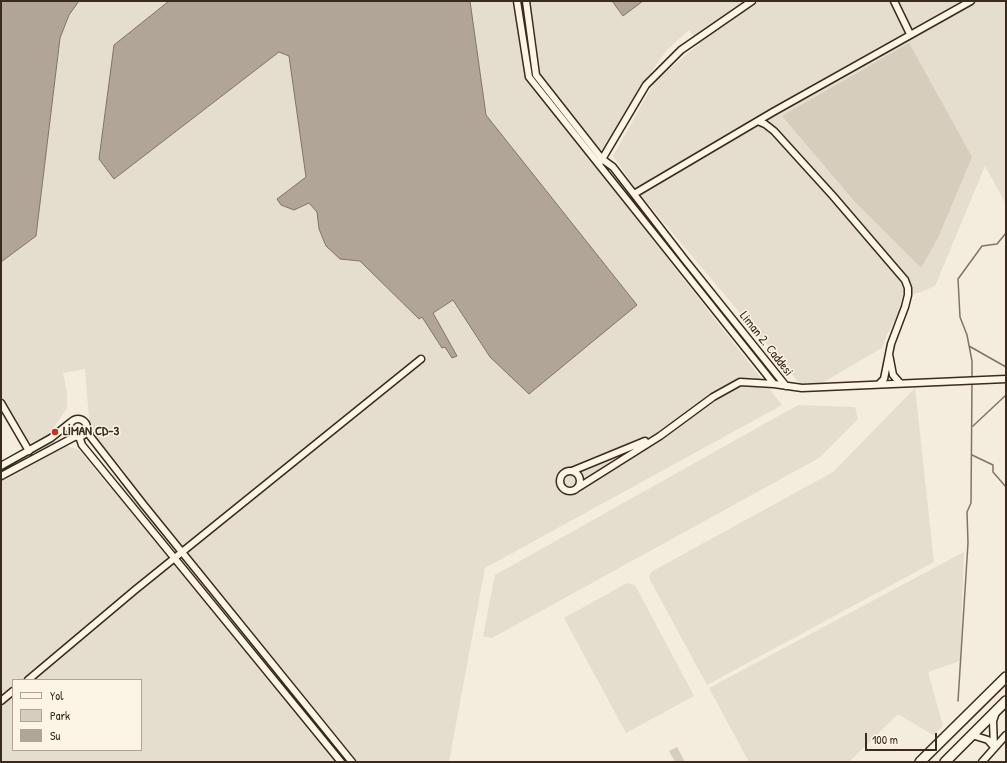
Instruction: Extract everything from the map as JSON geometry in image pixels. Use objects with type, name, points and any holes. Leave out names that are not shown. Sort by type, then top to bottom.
[{"type":"highway","points":[[920,762],[1006,677]]},
{"type":"highway","points":[[945,762],[1006,701]]},
{"type":"street","name":"Liman 2. Caddesi","points":[[517,1],[529,77],[774,384],[786,386]]},
{"type":"street","name":"Liman 2. Caddesi","points":[[526,1],[536,75],[602,159],[613,167],[786,386]]},
{"type":"street","points":[[599,166],[646,85],[681,50],[752,1]]},
{"type":"street","points":[[894,1],[910,34]]},
{"type":"street","points":[[634,194],[910,34],[972,1]]},
{"type":"street","points":[[758,121],[765,124],[774,132],[833,196],[905,280],[908,288],[908,295],[905,307],[890,344],[884,379],[879,384]]},
{"type":"street","points":[[631,205],[638,200]]},
{"type":"street","points":[[728,328],[735,322]]},
{"type":"street","points":[[889,354],[893,375],[900,383]]},
{"type":"street","points":[[29,679],[174,559],[421,359]]},
{"type":"street","points":[[786,386],[802,388],[1006,379]]},
{"type":"street","points":[[660,436],[563,474],[560,480],[564,489],[570,491],[576,489],[660,436],[713,396],[740,382],[774,384]]},
{"type":"street","points":[[1,403],[29,451]]},
{"type":"street","points":[[1,466],[51,438],[71,422],[77,419],[82,420],[86,424],[90,436],[143,504],[352,762]]},
{"type":"street","points":[[71,422],[69,429],[72,434],[77,436],[82,445],[136,510],[174,559],[342,762]]},
{"type":"street","points":[[1,476],[77,436],[84,434],[87,429]]},
{"type":"street","points":[[572,471],[580,477],[579,487]]},
{"type":"street","points":[[136,510],[143,504]]},
{"type":"street","points":[[1,701],[12,692]]},
{"type":"street","points":[[994,748],[993,721],[996,711]]},
{"type":"street","points":[[972,735],[988,740],[994,748]]},
{"type":"street","points":[[982,762],[1006,735]]},
{"type":"shaded area","points":[[79,1],[169,1],[114,45],[114,179],[279,52],[289,56],[306,177],[277,200],[309,203],[317,212],[319,229],[326,246],[340,259],[360,261],[419,319],[422,317],[442,347],[445,346],[456,356],[433,313],[453,300],[490,357],[637,305],[486,115],[470,1],[612,1],[623,16],[643,1],[1006,1],[1006,204],[985,166],[935,286],[921,292],[902,297],[899,312],[882,348],[822,383],[800,384],[638,192],[613,156],[655,81],[699,44],[689,30],[667,50],[649,75],[605,147],[588,157],[782,405],[485,568],[449,762],[1,762],[1,480],[67,446],[79,450],[111,489],[128,476],[90,430],[85,369],[63,373],[67,393],[67,408],[51,432],[28,447],[1,398],[1,262],[36,236],[60,38],[69,15]]},
{"type":"shaded area","points":[[915,388],[934,562],[707,685],[649,578],[651,572],[833,472]]},
{"type":"shaded area","points":[[798,405],[855,407],[858,419],[819,458],[492,638],[483,636],[495,575]]},
{"type":"shaded area","points":[[964,552],[960,661],[928,672],[943,726],[933,735],[898,714],[849,762],[749,762],[709,688]]},
{"type":"shaded area","points":[[627,583],[635,585],[694,696],[626,733],[564,618]]},
{"type":"green space","points":[[909,43],[972,157],[938,238],[921,268],[856,203],[782,116]]},
{"type":"green space","points":[[677,747],[685,762],[675,762],[669,751]]},
{"type":"water","points":[[1,1],[79,1],[69,15],[60,38],[36,236],[1,262]]},
{"type":"water","points":[[169,1],[470,1],[486,115],[637,305],[529,394],[490,357],[453,300],[433,313],[457,356],[452,358],[445,347],[442,348],[422,317],[419,319],[360,261],[340,259],[326,246],[319,229],[317,212],[309,203],[294,210],[281,205],[277,199],[306,177],[289,56],[279,52],[114,179],[99,159],[114,45]]},
{"type":"water","points":[[612,1],[643,1],[623,16]]},
{"type":"waterway","points":[[972,379],[972,361],[967,335],[960,317],[958,279],[982,246],[997,244],[1006,233]]},
{"type":"waterway","points":[[969,346],[1006,367]]},
{"type":"waterway","points":[[958,701],[968,543],[967,512],[971,503],[972,383]]},
{"type":"waterway","points":[[973,426],[1006,395]]},
{"type":"waterway","points":[[972,455],[993,465],[993,472],[1006,487]]},
{"type":"place","name":"LİMAN CD-3","points":[[55,432]]}]
